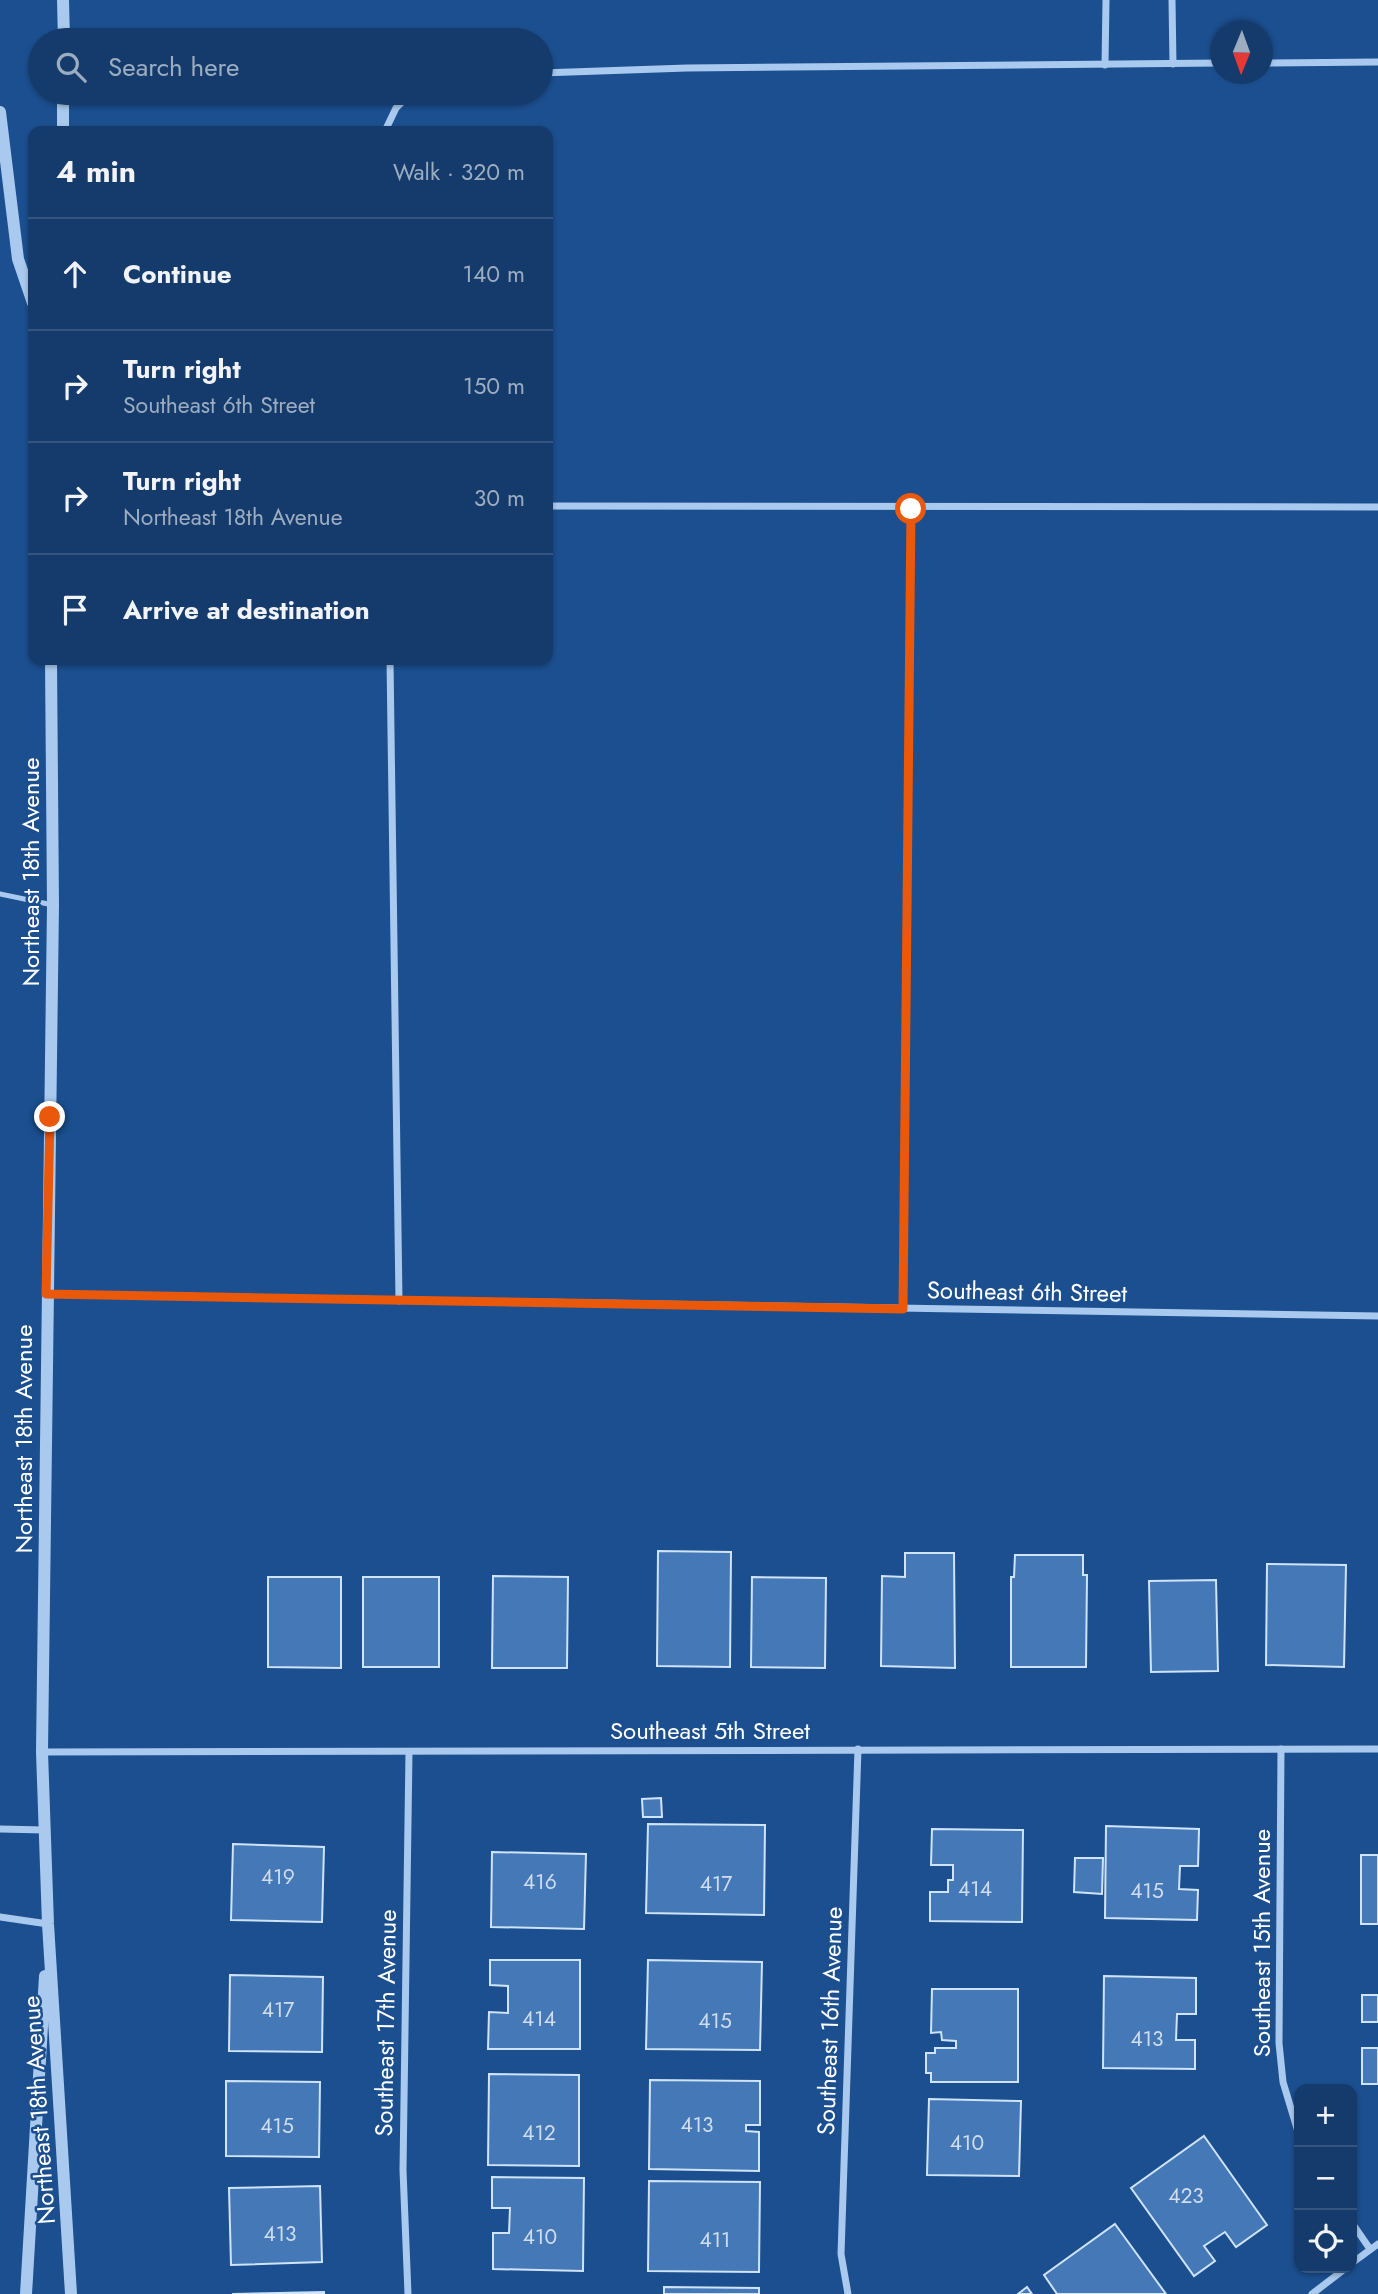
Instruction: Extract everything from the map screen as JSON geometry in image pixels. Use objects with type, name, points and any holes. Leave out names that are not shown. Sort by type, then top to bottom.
[{"type":"street","points":[[63,0],[64,28]]},
{"type":"street","points":[[1105,65],[1106,0]]},
{"type":"street","points":[[1172,0],[1172,64]]},
{"type":"street","points":[[1273,63],[1378,62]]},
{"type":"street","points":[[553,73],[687,68],[1210,63]]},
{"type":"street","points":[[63,105],[64,126]]},
{"type":"street","points":[[387,126],[398,105]]},
{"type":"street","points":[[0,112],[18,259],[28,288]]},
{"type":"street","points":[[553,506],[911,509],[1378,507]]},
{"type":"street","points":[[903,1309],[911,509]]},
{"type":"street","name":"Northeast 18th Avenue","points":[[51,665],[53,905],[42,1752],[48,1924],[71,2294]]},
{"type":"street","points":[[390,665],[399,1301]]},
{"type":"street","name":"Southeast 6th Street","points":[[46,1294],[1378,1317]]},
{"type":"street","name":"Southeast 16th Avenue","points":[[848,2294],[841,2254],[858,1749]]},
{"type":"street","name":"Southeast 15th Avenue","points":[[1281,1749],[1279,2043],[1283,2082],[1294,2118]]},
{"type":"street","name":"Southeast 5th Street","points":[[42,1752],[1378,1749]]},
{"type":"street","name":"Southeast 17th Avenue","points":[[408,2294],[403,2170],[409,1752]]},
{"type":"street","points":[[0,1829],[44,1830]]},
{"type":"street","points":[[0,1917],[48,1924]]},
{"type":"street","name":"Northeast 18th Avenue","points":[[26,2294],[48,1924]]},
{"type":"street","points":[[1357,2230],[1370,2249]]},
{"type":"street","points":[[1357,2259],[1378,2244]]},
{"type":"street","points":[[1312,2294],[1339,2273]]},
{"type":"lane","points":[[0,894],[53,905]]},
{"type":"building","points":[[658,1551],[731,1552],[730,1667],[657,1666]]},
{"type":"building","points":[[905,1553],[954,1553],[955,1668],[881,1666],[882,1576],[905,1577]]},
{"type":"building","points":[[1015,1555],[1083,1555],[1083,1575],[1087,1575],[1086,1667],[1011,1667],[1011,1577],[1014,1577]]},
{"type":"building","points":[[1267,1564],[1346,1565],[1344,1667],[1266,1665]]},
{"type":"building","points":[[493,1576],[568,1577],[567,1668],[492,1668]]},
{"type":"building","points":[[268,1577],[341,1577],[341,1668],[268,1667]]},
{"type":"building","points":[[363,1577],[439,1577],[439,1667],[363,1667]]},
{"type":"building","points":[[752,1577],[826,1578],[825,1668],[751,1667]]},
{"type":"building","points":[[1216,1580],[1218,1671],[1151,1672],[1149,1581]]},
{"type":"building","points":[[661,1798],[662,1817],[643,1817],[642,1799]]},
{"type":"building","points":[[648,1824],[765,1825],[764,1915],[646,1913]]},
{"type":"building","points":[[1106,1826],[1199,1829],[1198,1866],[1180,1866],[1179,1889],[1198,1890],[1197,1920],[1105,1918]]},
{"type":"building","points":[[932,1829],[1023,1830],[1022,1922],[930,1921],[930,1892],[948,1892],[948,1880],[953,1880],[953,1865],[931,1865]]},
{"type":"building","points":[[233,1844],[324,1847],[322,1922],[231,1920]]},
{"type":"building","points":[[492,1852],[586,1854],[584,1929],[491,1927]]},
{"type":"building","points":[[1361,1855],[1378,1855],[1378,1924],[1361,1924]]},
{"type":"building","points":[[1075,1858],[1103,1858],[1102,1894],[1074,1892]]},
{"type":"building","points":[[490,1960],[580,1960],[580,2049],[488,2049],[489,2012],[508,2013],[508,1986],[490,1985]]},
{"type":"building","points":[[648,1960],[762,1962],[760,2050],[646,2049]]},
{"type":"building","points":[[230,1975],[323,1977],[322,2052],[229,2051]]},
{"type":"building","points":[[1104,1976],[1196,1978],[1196,2014],[1177,2014],[1176,2040],[1195,2040],[1195,2069],[1103,2068]]},
{"type":"building","points":[[932,1989],[1018,1989],[1018,2082],[931,2082],[931,2073],[926,2073],[926,2053],[935,2053],[935,2048],[956,2048],[956,2041],[942,2040],[941,2032],[931,2033]]},
{"type":"building","points":[[1362,1995],[1378,1995],[1378,2022],[1362,2022]]},
{"type":"building","points":[[1362,2048],[1378,2048],[1378,2084],[1362,2084]]},
{"type":"building","points":[[489,2074],[579,2075],[579,2166],[488,2165]]},
{"type":"building","points":[[650,2080],[760,2081],[760,2125],[746,2125],[746,2131],[759,2132],[759,2171],[649,2169]]},
{"type":"building","points":[[226,2081],[320,2082],[319,2157],[226,2156]]},
{"type":"building","points":[[929,2099],[1021,2101],[1019,2176],[927,2175]]},
{"type":"building","points":[[1204,2136],[1267,2225],[1236,2247],[1225,2232],[1204,2246],[1215,2261],[1194,2276],[1131,2188]]},
{"type":"building","points":[[492,2177],[584,2178],[583,2271],[493,2269],[493,2233],[509,2233],[510,2208],[492,2208]]},
{"type":"building","points":[[649,2181],[760,2182],[759,2272],[648,2271]]},
{"type":"building","points":[[320,2186],[322,2262],[231,2265],[229,2188]]},
{"type":"building","points":[[1115,2224],[1166,2294],[1057,2294],[1044,2275]]},
{"type":"building","points":[[664,2287],[759,2288],[759,2294],[664,2294]]},
{"type":"building","points":[[1027,2287],[1032,2294],[1018,2294]]},
{"type":"building","points":[[324,2292],[324,2294],[232,2294]]},
{"type":"route","points":[[50,1117],[46,1294],[903,1309],[911,509]]}]
